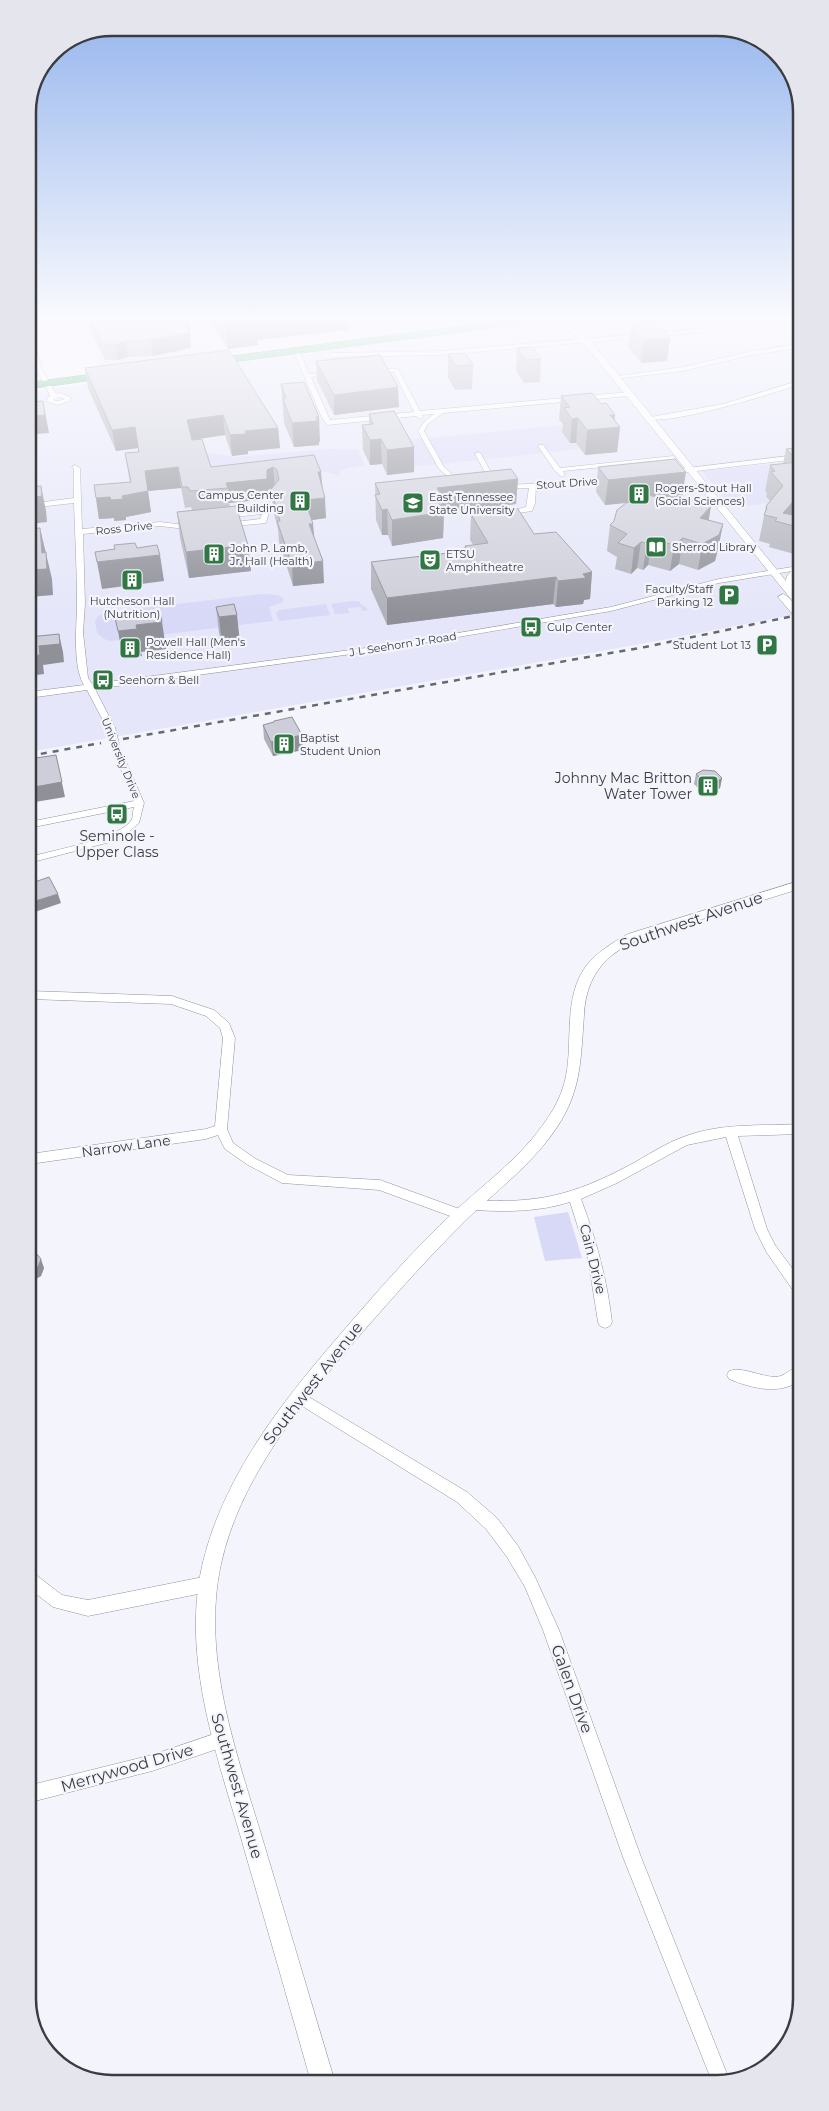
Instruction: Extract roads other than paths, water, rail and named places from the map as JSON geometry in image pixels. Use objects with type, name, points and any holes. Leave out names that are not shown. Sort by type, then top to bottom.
[{"type":"street","points":[[324,418],[327,425],[383,418]]},
{"type":"street","points":[[421,418],[426,424]]},
{"type":"street","points":[[434,418],[421,431],[441,468],[459,484],[466,486]]},
{"type":"street","points":[[640,418],[769,573],[793,608]]},
{"type":"street","points":[[652,418],[648,418],[683,471]]},
{"type":"street","points":[[541,446],[557,470],[570,483]]},
{"type":"street","name":"Stout Drive","points":[[478,454],[492,486],[570,483],[621,478]]},
{"type":"street","points":[[557,470],[673,458]]},
{"type":"street","points":[[683,471],[793,460]]},
{"type":"street","points":[[75,466],[77,468],[79,532]]},
{"type":"street","points":[[504,513],[529,509],[531,507],[532,488],[534,485]]},
{"type":"street","points":[[216,526],[262,521],[266,511],[275,500],[274,491]]},
{"type":"street","points":[[36,505],[78,500]]},
{"type":"street","points":[[217,517],[266,511]]},
{"type":"street","name":"Ross Drive","points":[[169,525],[177,521],[192,519]]},
{"type":"street","name":"Ross Drive","points":[[79,532],[169,525],[188,529],[206,527]]},
{"type":"street","name":"University Drive","points":[[79,532],[81,577],[79,632],[84,678],[88,687],[95,695],[111,728],[116,748],[139,803]]},
{"type":"street","points":[[769,573],[793,570]]},
{"type":"street","points":[[769,573],[793,595]]},
{"type":"street","name":"J L Seehorn Jr Road","points":[[36,694],[413,643],[635,604],[719,581],[769,573]]},
{"type":"street","points":[[791,592],[790,578],[793,575]]},
{"type":"street","points":[[36,824],[139,803],[136,821],[122,834],[107,840],[36,858]]},
{"type":"street","name":"Southwest Avenue","points":[[321,2075],[222,1739],[213,1694],[206,1614],[208,1584],[221,1531],[251,1467],[299,1397],[376,1304],[467,1210],[525,1155],[550,1127],[561,1110],[569,1089],[574,1066],[578,1002],[582,986],[587,974],[600,957],[632,937],[793,887]]},
{"type":"street","points":[[36,996],[172,1000],[210,1013],[224,1026],[229,1038],[221,1129],[229,1146],[252,1162],[286,1180],[380,1186],[467,1210],[519,1208],[574,1197],[598,1188],[675,1145],[692,1139],[731,1133],[793,1129]]},
{"type":"street","name":"Narrow Lane","points":[[36,1158],[206,1134],[221,1129]]},
{"type":"street","points":[[731,1133],[761,1229],[771,1249],[793,1279]]},
{"type":"street","name":"Cain Drive","points":[[574,1197],[587,1230],[594,1258],[602,1293],[605,1322]]},
{"type":"street","points":[[734,1375],[777,1384],[793,1380]]},
{"type":"street","name":"Galen Drive","points":[[299,1397],[427,1474],[478,1510],[501,1535],[520,1563],[538,1598],[551,1630],[632,1857],[718,2075]]},
{"type":"street","points":[[36,1584],[58,1602],[88,1608],[208,1584]]},
{"type":"street","name":"Merrywood Drive","points":[[36,1793],[99,1778],[191,1752],[222,1739]]},
{"type":"railway","points":[[123,739],[645,647],[793,616]]},
{"type":"railway","points":[[36,755],[101,743]]},
{"type":"place","name":"Rogers-Stout Hall (Social Sciences)","points":[[639,494]]},
{"type":"place","name":"Campus Center Building","points":[[300,501]]},
{"type":"place","name":"East Tennessee State University","points":[[413,503]]},
{"type":"place","name":"Sherrod Library","points":[[656,547]]},
{"type":"place","name":"John P. Lamb, Jr. Hall (Health)","points":[[214,554]]},
{"type":"place","name":"ETSU Amphitheatre","points":[[430,560]]},
{"type":"place","name":"Hutcheson Hall (Nutrition)","points":[[132,580]]},
{"type":"place","name":"Faculty/Staff Parking 12","points":[[729,595]]},
{"type":"place","name":"Culp Center","points":[[531,627]]},
{"type":"place","name":"Student Lot 13","points":[[767,645]]},
{"type":"place","name":"Powell Hall (Men's Residence Hall)","points":[[130,648]]},
{"type":"place","name":"Seehorn & Bell","points":[[103,680]]},
{"type":"place","name":"Baptist Student Union","points":[[284,744]]},
{"type":"place","name":"Johnny Mac Britton Water Tower","points":[[708,786]]},
{"type":"place","name":"Seminole - Upper Class","points":[[117,814]]}]
